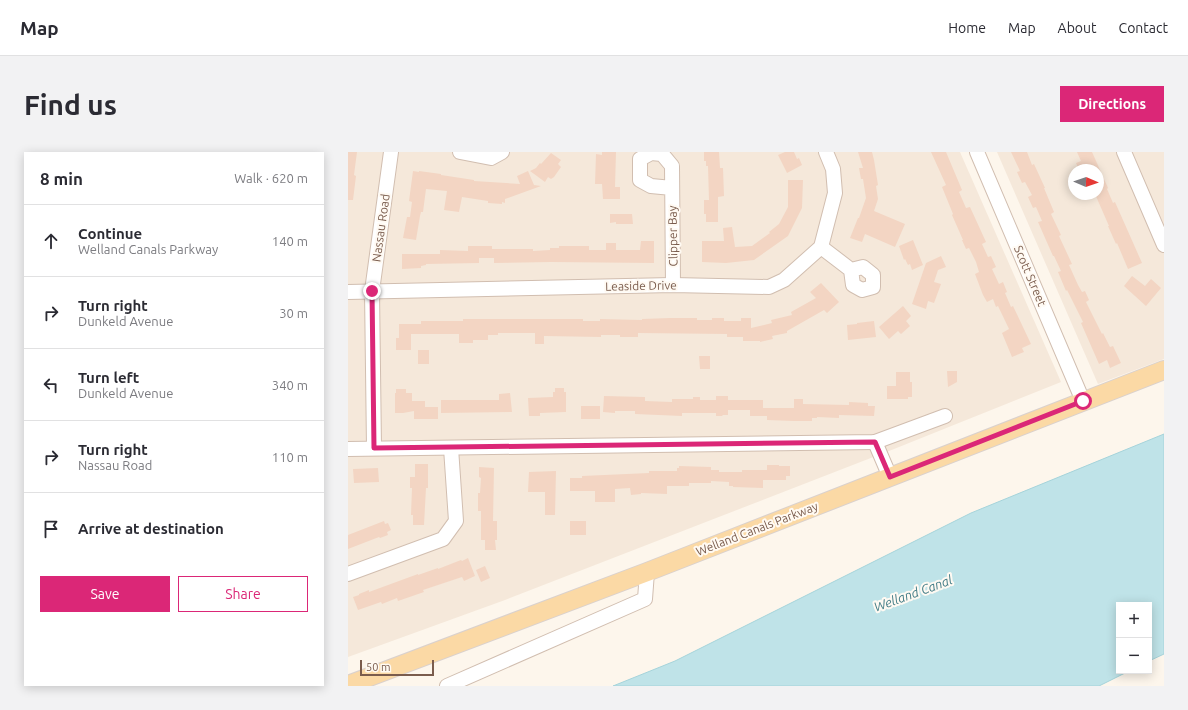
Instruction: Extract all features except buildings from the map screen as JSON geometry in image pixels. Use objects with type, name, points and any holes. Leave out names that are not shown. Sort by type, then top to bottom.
[{"type":"main road","name":"Welland Canals Parkway","points":[[348,685],[647,572],[1164,370]]},
{"type":"street","name":"Nassau Road","points":[[374,448],[372,291],[391,152]]},
{"type":"street","points":[[460,152],[491,158],[502,152]]},
{"type":"street","points":[[826,152],[833,170],[834,193],[821,247],[851,270]]},
{"type":"street","name":"Scott Street","points":[[977,152],[1083,401]]},
{"type":"street","points":[[1124,152],[1164,246]]},
{"type":"street","name":"Clipper Bay","points":[[672,188],[673,285]]},
{"type":"street","name":"Leaside Drive","points":[[348,292],[673,285],[769,287],[784,280],[821,247]]},
{"type":"street","points":[[348,449],[875,442],[945,416]]},
{"type":"street","points":[[875,442],[890,477]]},
{"type":"street","points":[[348,574],[443,539],[456,521],[451,448]]},
{"type":"street","points":[[447,686],[645,599],[647,572]]},
{"type":"shaded area","points":[[348,152],[960,152],[1061,382],[894,449],[505,600],[348,657]]},
{"type":"shaded area","points":[[997,152],[1164,152],[1164,359],[1098,384]]},
{"type":"water","name":"Welland Canal","points":[[1164,434],[1164,654],[1152,660],[1152,602],[1116,602],[1116,674],[1123,674],[1099,686],[613,686],[675,661],[971,513]]},
{"type":"route","points":[[372,291],[374,448],[875,442],[890,477],[1083,401]]}]
